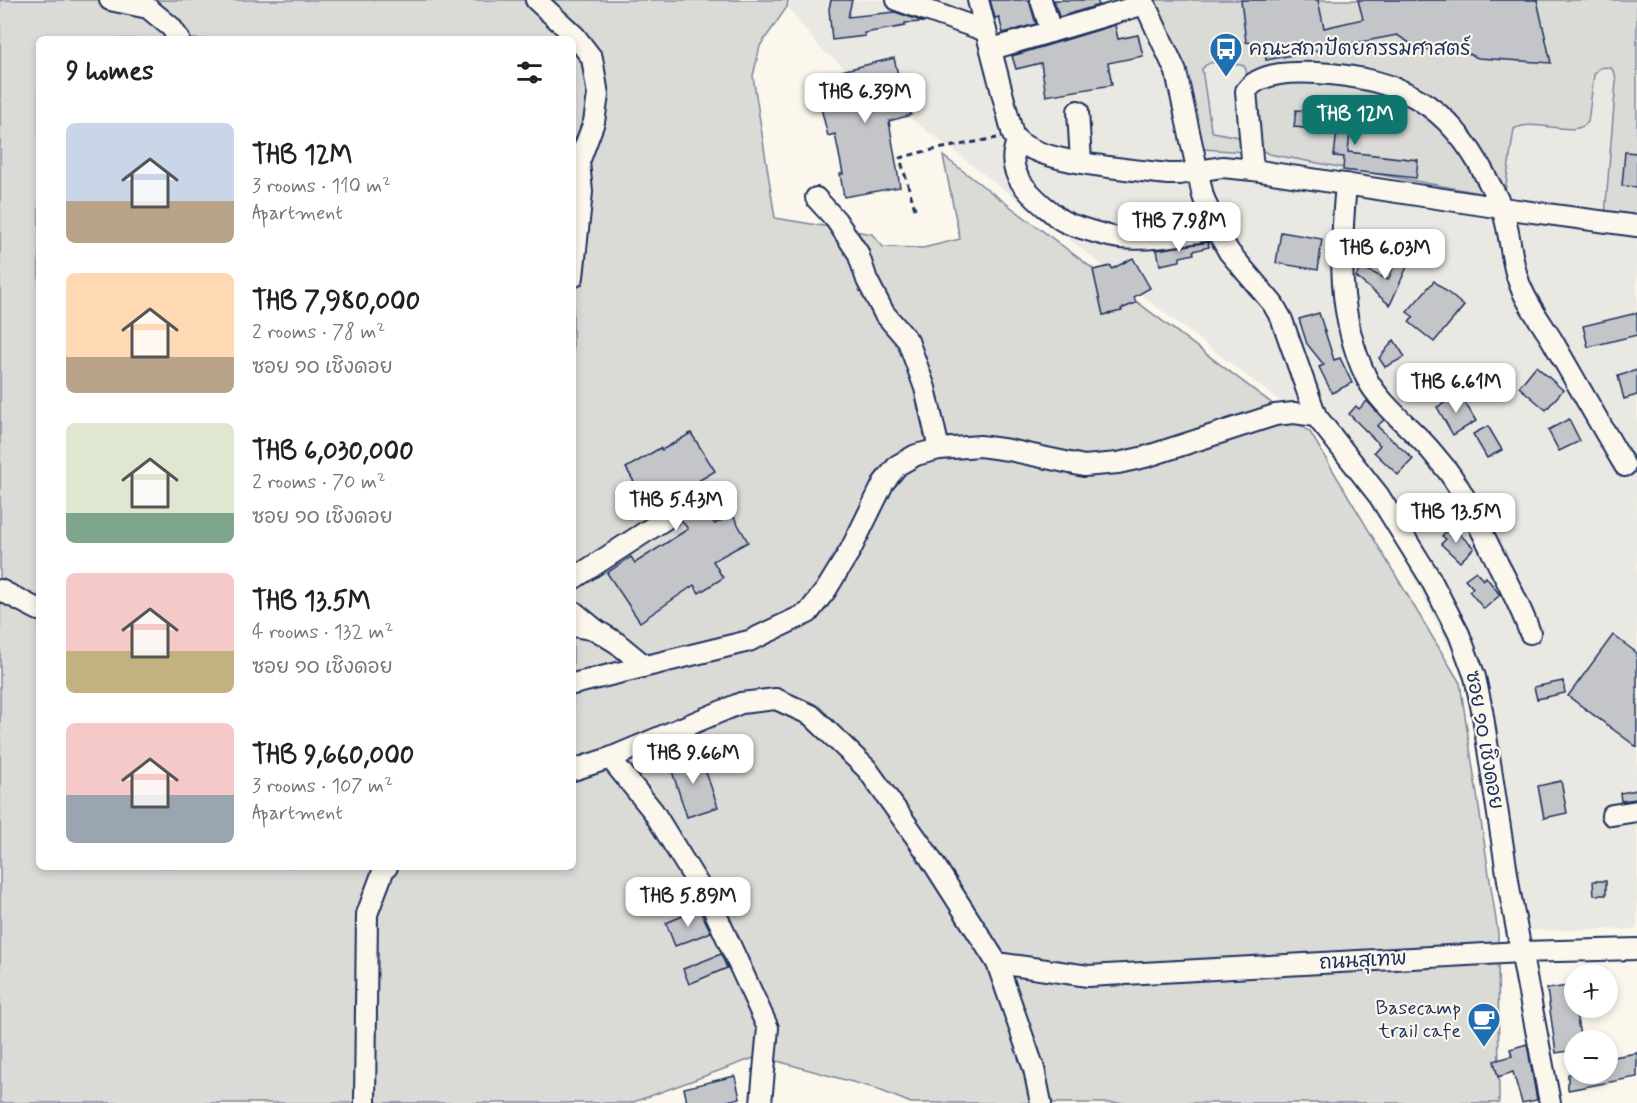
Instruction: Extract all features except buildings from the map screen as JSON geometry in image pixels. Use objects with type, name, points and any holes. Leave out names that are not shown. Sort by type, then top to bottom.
[{"type":"street","points":[[110,0],[148,8],[171,27],[177,36]]},
{"type":"street","points":[[536,0],[575,36]]},
{"type":"street","points":[[897,0],[989,40],[1051,31],[1144,2]]},
{"type":"street","points":[[978,0],[1015,138],[1012,153],[1014,165],[1019,180],[1028,193],[1063,221],[1119,238],[1158,238],[1216,229]]},
{"type":"street","points":[[1041,0],[1051,31]]},
{"type":"street","name":"ซอย ๑๐ เชิงดอย","points":[[1144,2],[1176,72],[1203,196],[1216,229],[1229,252],[1273,304],[1282,320],[1316,416],[1379,496],[1430,578],[1460,634],[1477,688],[1521,952],[1550,1103]]},
{"type":"street","points":[[576,37],[592,58],[598,95],[594,122],[579,162],[582,192],[576,249]]},
{"type":"street","points":[[1253,170],[1246,91],[1250,85],[1263,78],[1304,72],[1353,75],[1376,81],[1408,94],[1436,111],[1455,129],[1479,165],[1502,208],[1520,284],[1625,466]]},
{"type":"street","points":[[1078,111],[1081,162]]},
{"type":"street","points":[[1015,138],[1028,149],[1047,156],[1081,162],[1168,174],[1222,167],[1253,170],[1637,226]]},
{"type":"street","points":[[1346,184],[1342,233],[1342,282],[1349,330],[1366,379],[1449,474],[1474,516],[1523,614],[1530,633]]},
{"type":"street","points":[[816,198],[836,220],[858,253],[867,280],[884,313],[908,341],[925,388],[939,449]]},
{"type":"street","points":[[576,683],[749,641],[808,613],[826,590],[850,549],[884,482],[898,465],[916,455],[939,449],[980,446],[1084,466],[1118,463],[1144,457],[1275,415],[1294,413],[1316,416]]},
{"type":"street","points":[[576,577],[670,516]]},
{"type":"street","points":[[0,590],[36,608]]},
{"type":"street","points":[[576,613],[645,666]]},
{"type":"street","points":[[576,627],[596,630]]},
{"type":"street","points":[[576,769],[610,758],[741,703],[776,699],[811,715],[867,769],[925,850],[997,963],[1034,1070],[1041,1103]]},
{"type":"street","points":[[610,758],[653,811],[714,909],[768,1028],[761,1103]]},
{"type":"street","points":[[1612,815],[1637,811]]},
{"type":"street","points":[[365,1103],[367,914],[384,870]]},
{"type":"street","name":"ถนนสุเทพ","points":[[997,963],[1088,976],[1521,952],[1637,949]]},
{"type":"path","points":[[915,209],[900,158],[922,152],[1015,138]]},
{"type":"shaded area","points":[[0,0],[788,0],[787,7],[760,46],[753,76],[775,218],[872,234],[883,247],[923,248],[960,239],[943,156],[1310,432],[1460,683],[1498,933],[1499,1103],[911,1103],[874,1088],[759,1056],[631,1103],[0,1103]]},
{"type":"shaded area","points":[[788,0],[1637,0],[1637,929],[1508,931],[1467,681],[1397,545],[1320,432],[822,50],[787,7]]},
{"type":"shaded area","points":[[1151,0],[1637,0],[1637,220],[1605,216],[1616,81],[1611,68],[1601,68],[1594,75],[1588,122],[1582,127],[1564,129],[1532,125],[1514,129],[1505,192],[1496,196],[1269,154],[1257,145],[1246,70],[1244,66],[1227,62],[1210,63],[1202,69],[1211,129],[1213,132],[1244,138],[1245,152],[1204,149],[1180,54]]},
{"type":"place","name":"คณะสถาปัตยกรรมศาสตร์","points":[[1226,78]]},
{"type":"place","name":"Basecamp trail cafe","points":[[1484,1048]]}]
